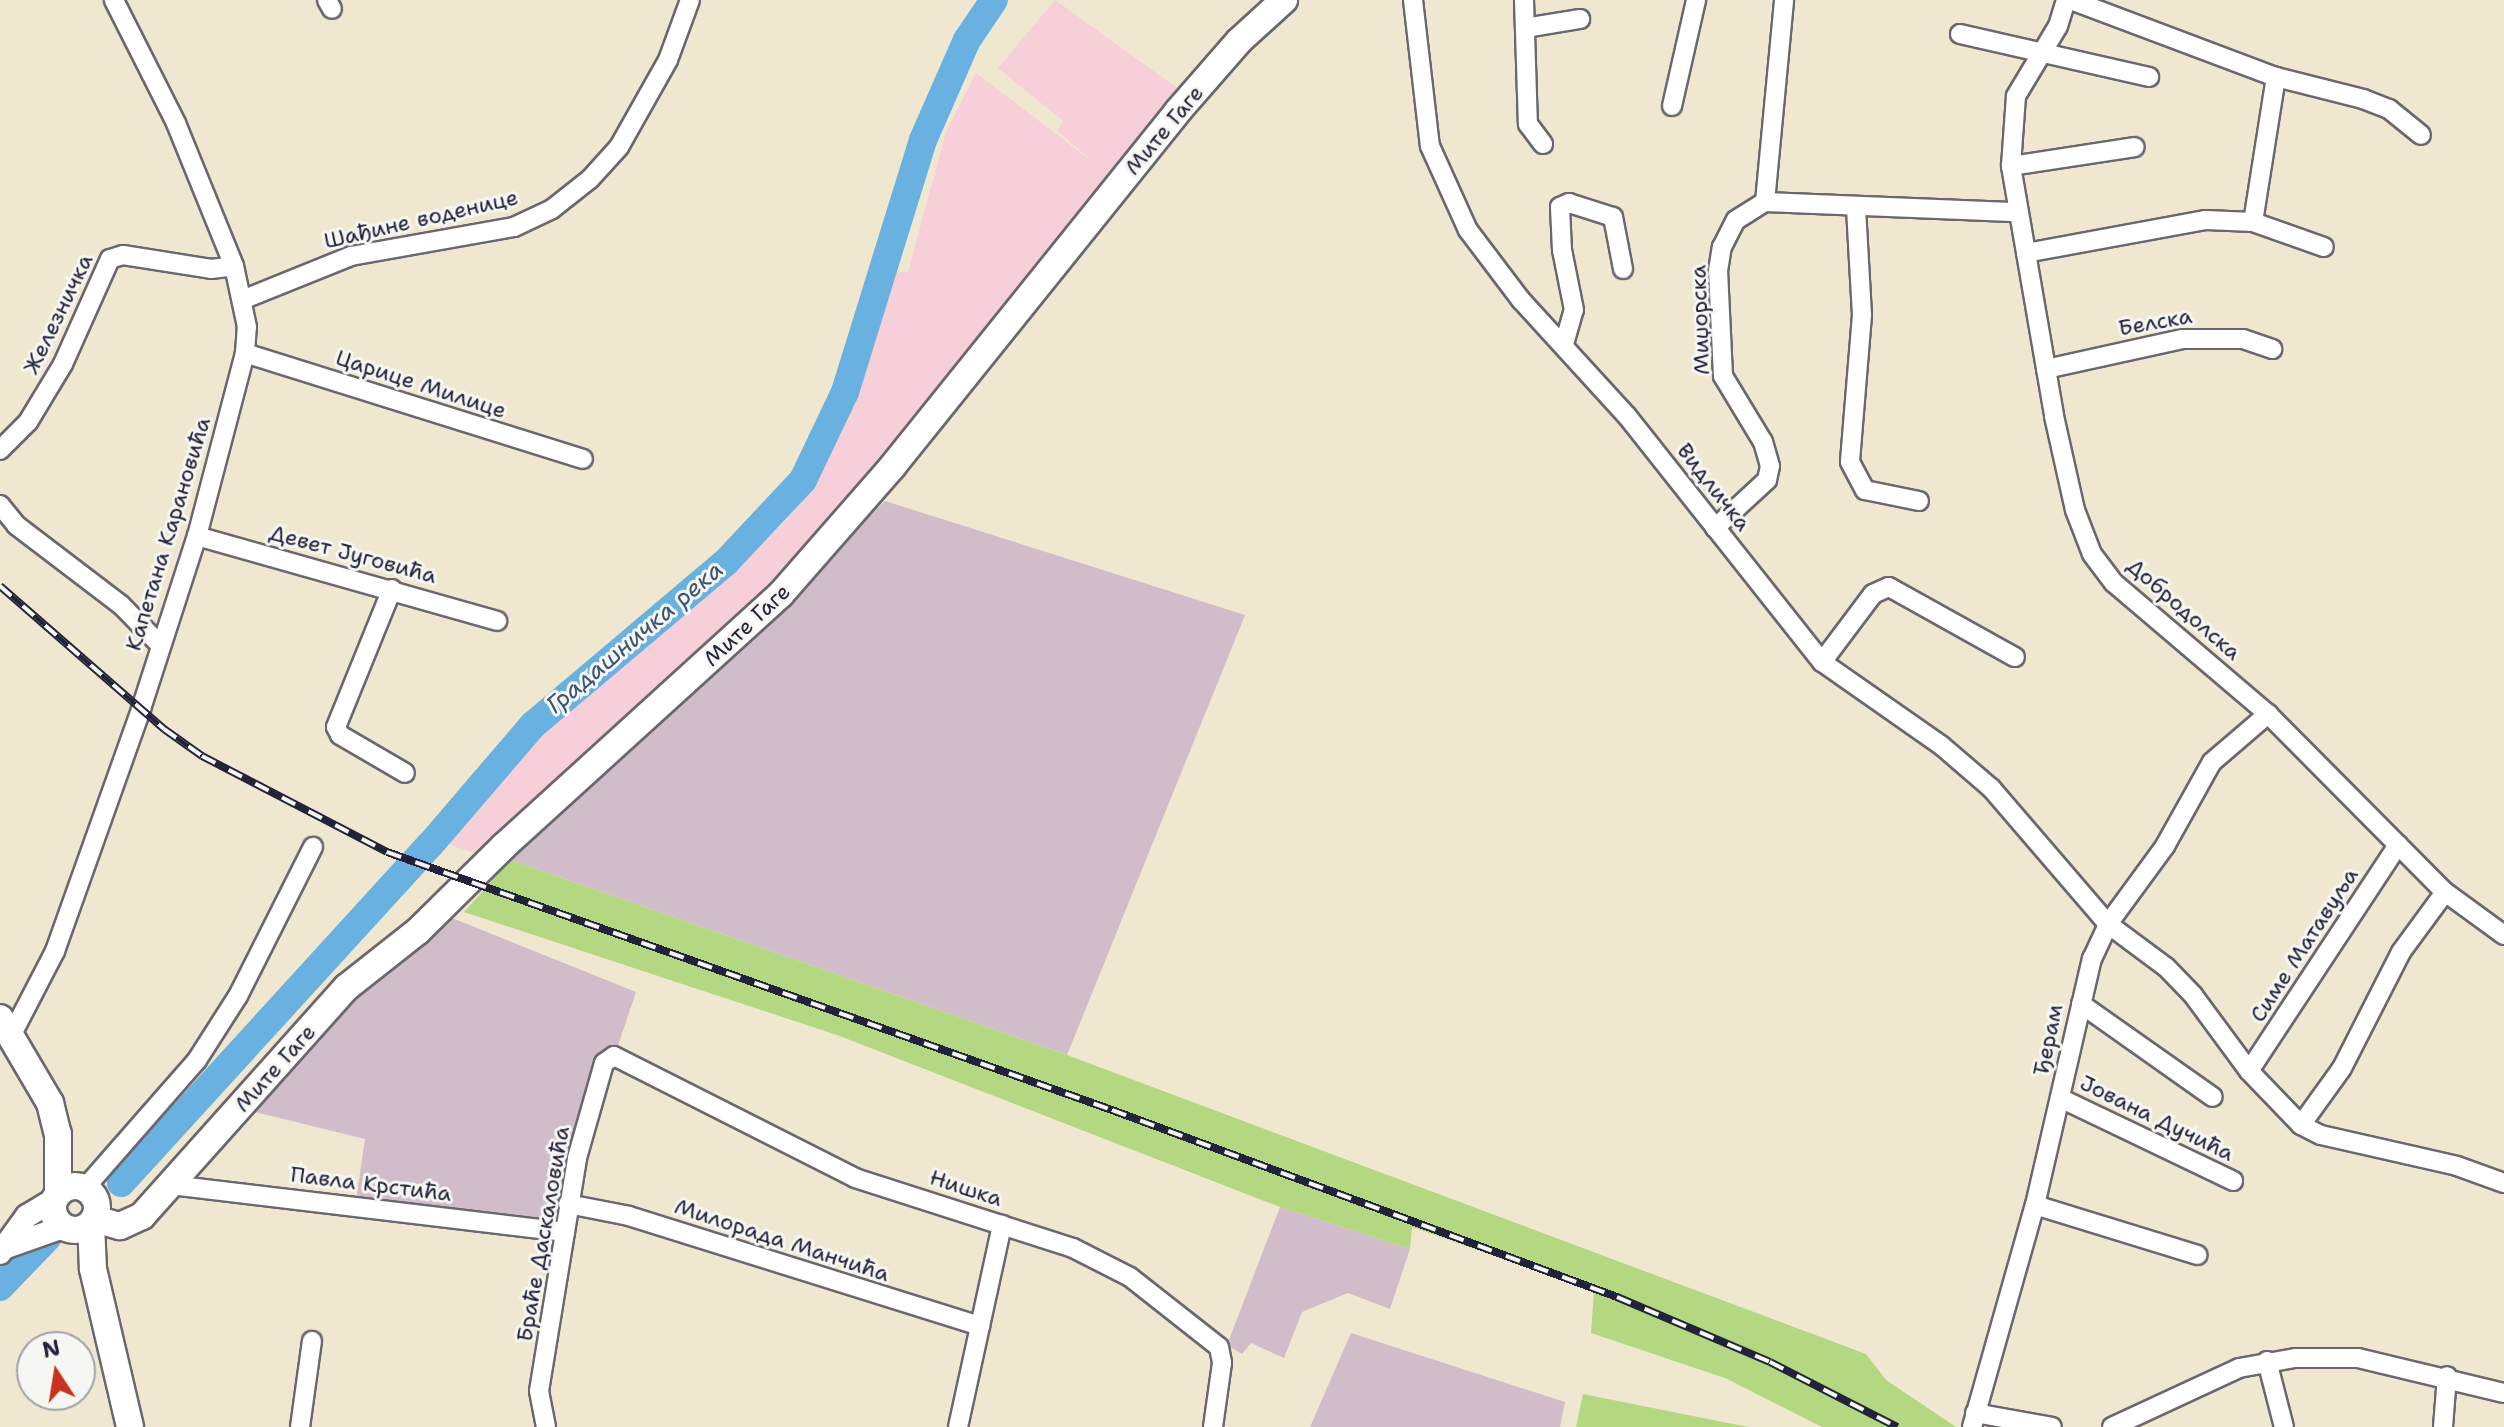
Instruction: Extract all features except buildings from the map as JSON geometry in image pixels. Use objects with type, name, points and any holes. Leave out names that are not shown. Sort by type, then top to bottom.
[{"type":"main road","name":"Мите Гаге","points":[[164,1192],[347,987],[418,931],[504,846],[781,594],[892,467],[1178,111],[1239,41],[1284,0]]},
{"type":"main road","points":[[6,1027],[50,1103],[58,1134],[70,1152],[130,1427]]},
{"type":"main road","points":[[80,1209],[121,1208],[164,1192]]},
{"type":"main road","points":[[80,1209],[93,1260]]},
{"type":"street","name":"Капетана Карановића","points":[[6,1027],[55,951],[141,709],[159,644],[197,536],[245,353],[242,300],[234,266],[176,123],[114,0]]},
{"type":"street","name":"Шађине воденице","points":[[242,300],[351,256],[514,227],[552,209],[590,179],[619,147],[668,60],[690,0]]},
{"type":"street","name":"Видличка","points":[[1413,0],[1425,121],[1442,180],[1497,271],[1564,344],[1822,662],[1942,746],[1991,788],[2108,924],[2176,976],[2249,1071],[2301,1125]]},
{"type":"street","points":[[1524,0],[1528,124],[1543,144]]},
{"type":"street","points":[[1672,106],[1696,0]]},
{"type":"street","points":[[1784,0],[1765,202],[1856,208],[2018,212]]},
{"type":"street","points":[[2068,0],[2276,77],[2389,109],[2421,135]]},
{"type":"street","name":"Добродолска","points":[[2068,0],[2016,96],[2011,166],[2046,369],[2075,510],[2092,554],[2114,583],[2268,714],[2445,892],[2504,935]]},
{"type":"street","points":[[1525,28],[1580,19]]},
{"type":"street","points":[[1960,34],[2149,77]]},
{"type":"street","points":[[2253,222],[2276,77]]},
{"type":"street","points":[[2011,166],[2135,147]]},
{"type":"street","name":"Миџорска","points":[[1715,528],[1767,480],[1770,466],[1763,442],[1723,376],[1718,299],[1718,271],[1730,230],[1749,208],[1765,202]]},
{"type":"street","points":[[1564,344],[1574,310],[1558,214],[1563,205],[1613,217],[1623,269]]},
{"type":"street","points":[[1856,208],[1862,315],[1850,462],[1865,490],[1919,501]]},
{"type":"street","points":[[2026,253],[2174,222],[2253,222],[2324,247]]},
{"type":"street","name":"Железничка","points":[[0,450],[28,422],[63,364],[110,259],[123,255],[211,269],[234,266]]},
{"type":"street","name":"Белска","points":[[2046,369],[2182,339],[2243,339],[2272,349]]},
{"type":"street","name":"Царице Милице","points":[[245,353],[583,459]]},
{"type":"street","points":[[0,505],[16,525],[121,605],[159,644]]},
{"type":"street","name":"Девет Југовића","points":[[197,536],[497,621]]},
{"type":"street","points":[[1822,662],[1873,594],[1889,587],[2015,657]]},
{"type":"street","points":[[392,589],[336,727],[340,735],[405,773]]},
{"type":"street","name":"Ђерам","points":[[1974,1420],[2035,1205],[2081,1004],[2108,924],[2157,857],[2212,762],[2268,714]]},
{"type":"street","name":"Симе Матавуља","points":[[2249,1071],[2398,845]]},
{"type":"street","points":[[2,1250],[27,1216],[80,1209],[197,1060],[238,996],[313,847]]},
{"type":"street","points":[[2445,892],[2401,952],[2342,1068],[2301,1125],[2321,1135],[2457,1166],[2504,1183]]},
{"type":"street","points":[[2081,1004],[2213,1097]]},
{"type":"street","name":"Браће Даскаловића","points":[[546,1427],[539,1391],[568,1204],[604,1063],[614,1056]]},
{"type":"street","name":"Нишка","points":[[614,1056],[855,1178],[1002,1225],[1107,1264],[1214,1341],[1223,1359],[1213,1427]]},
{"type":"street","name":"Јована Дучића","points":[[2060,1098],[2233,1181]]},
{"type":"street","name":"Павла Крстића","points":[[164,1192],[565,1232]]},
{"type":"street","name":"Милорада Манчића","points":[[568,1204],[629,1216],[980,1326]]},
{"type":"street","points":[[2035,1205],[2198,1255]]},
{"type":"street","points":[[958,1427],[1002,1225]]},
{"type":"street","points":[[300,1427],[312,1341]]},
{"type":"street","points":[[2112,1427],[2199,1383],[2267,1361],[2358,1358],[2447,1376],[2504,1393]]},
{"type":"street","points":[[2267,1361],[2284,1427]]},
{"type":"street","points":[[2443,1427],[2447,1376]]},
{"type":"street","points":[[1974,1420],[2052,1427]]},
{"type":"shaded area","points":[[1055,0],[1177,88],[1108,174],[992,340],[856,508],[480,855],[448,844],[526,747],[572,703],[708,596],[787,519],[827,455],[866,358],[889,273],[908,272],[946,132],[976,73],[1094,163],[1057,130],[1063,121],[998,68]]},
{"type":"shaded area","points":[[885,501],[1245,615],[1067,1055],[511,860]]},
{"type":"shaded area","points":[[452,918],[636,992],[558,1224],[356,1201],[365,1139],[251,1111],[340,998]]},
{"type":"shaded area","points":[[1280,1207],[1410,1249],[1390,1309],[1348,1293],[1302,1312],[1284,1358],[1251,1343],[1242,1354],[1227,1345]]},
{"type":"shaded area","points":[[1351,1333],[1565,1402],[1560,1427],[1310,1427]]},
{"type":"green space","points":[[511,860],[1067,1055],[1866,1354],[1886,1380],[1956,1427],[1822,1427],[1725,1378],[1591,1333],[1594,1291],[1412,1227],[1410,1249],[1280,1207],[837,1035],[464,912]]},
{"type":"green space","points":[[1583,1394],[1748,1427],[1576,1427]]},
{"type":"waterway","name":"Градашничка река","points":[[121,1183],[430,845],[533,725],[726,562],[803,480],[845,392],[923,140],[967,40],[994,0]]},
{"type":"waterway","name":"Градашничка река","points":[[0,1287],[48,1237]]},
{"type":"railway","points":[[0,586],[164,729],[202,756],[387,852],[1112,1110],[1617,1297],[1770,1362],[1897,1427]]}]
